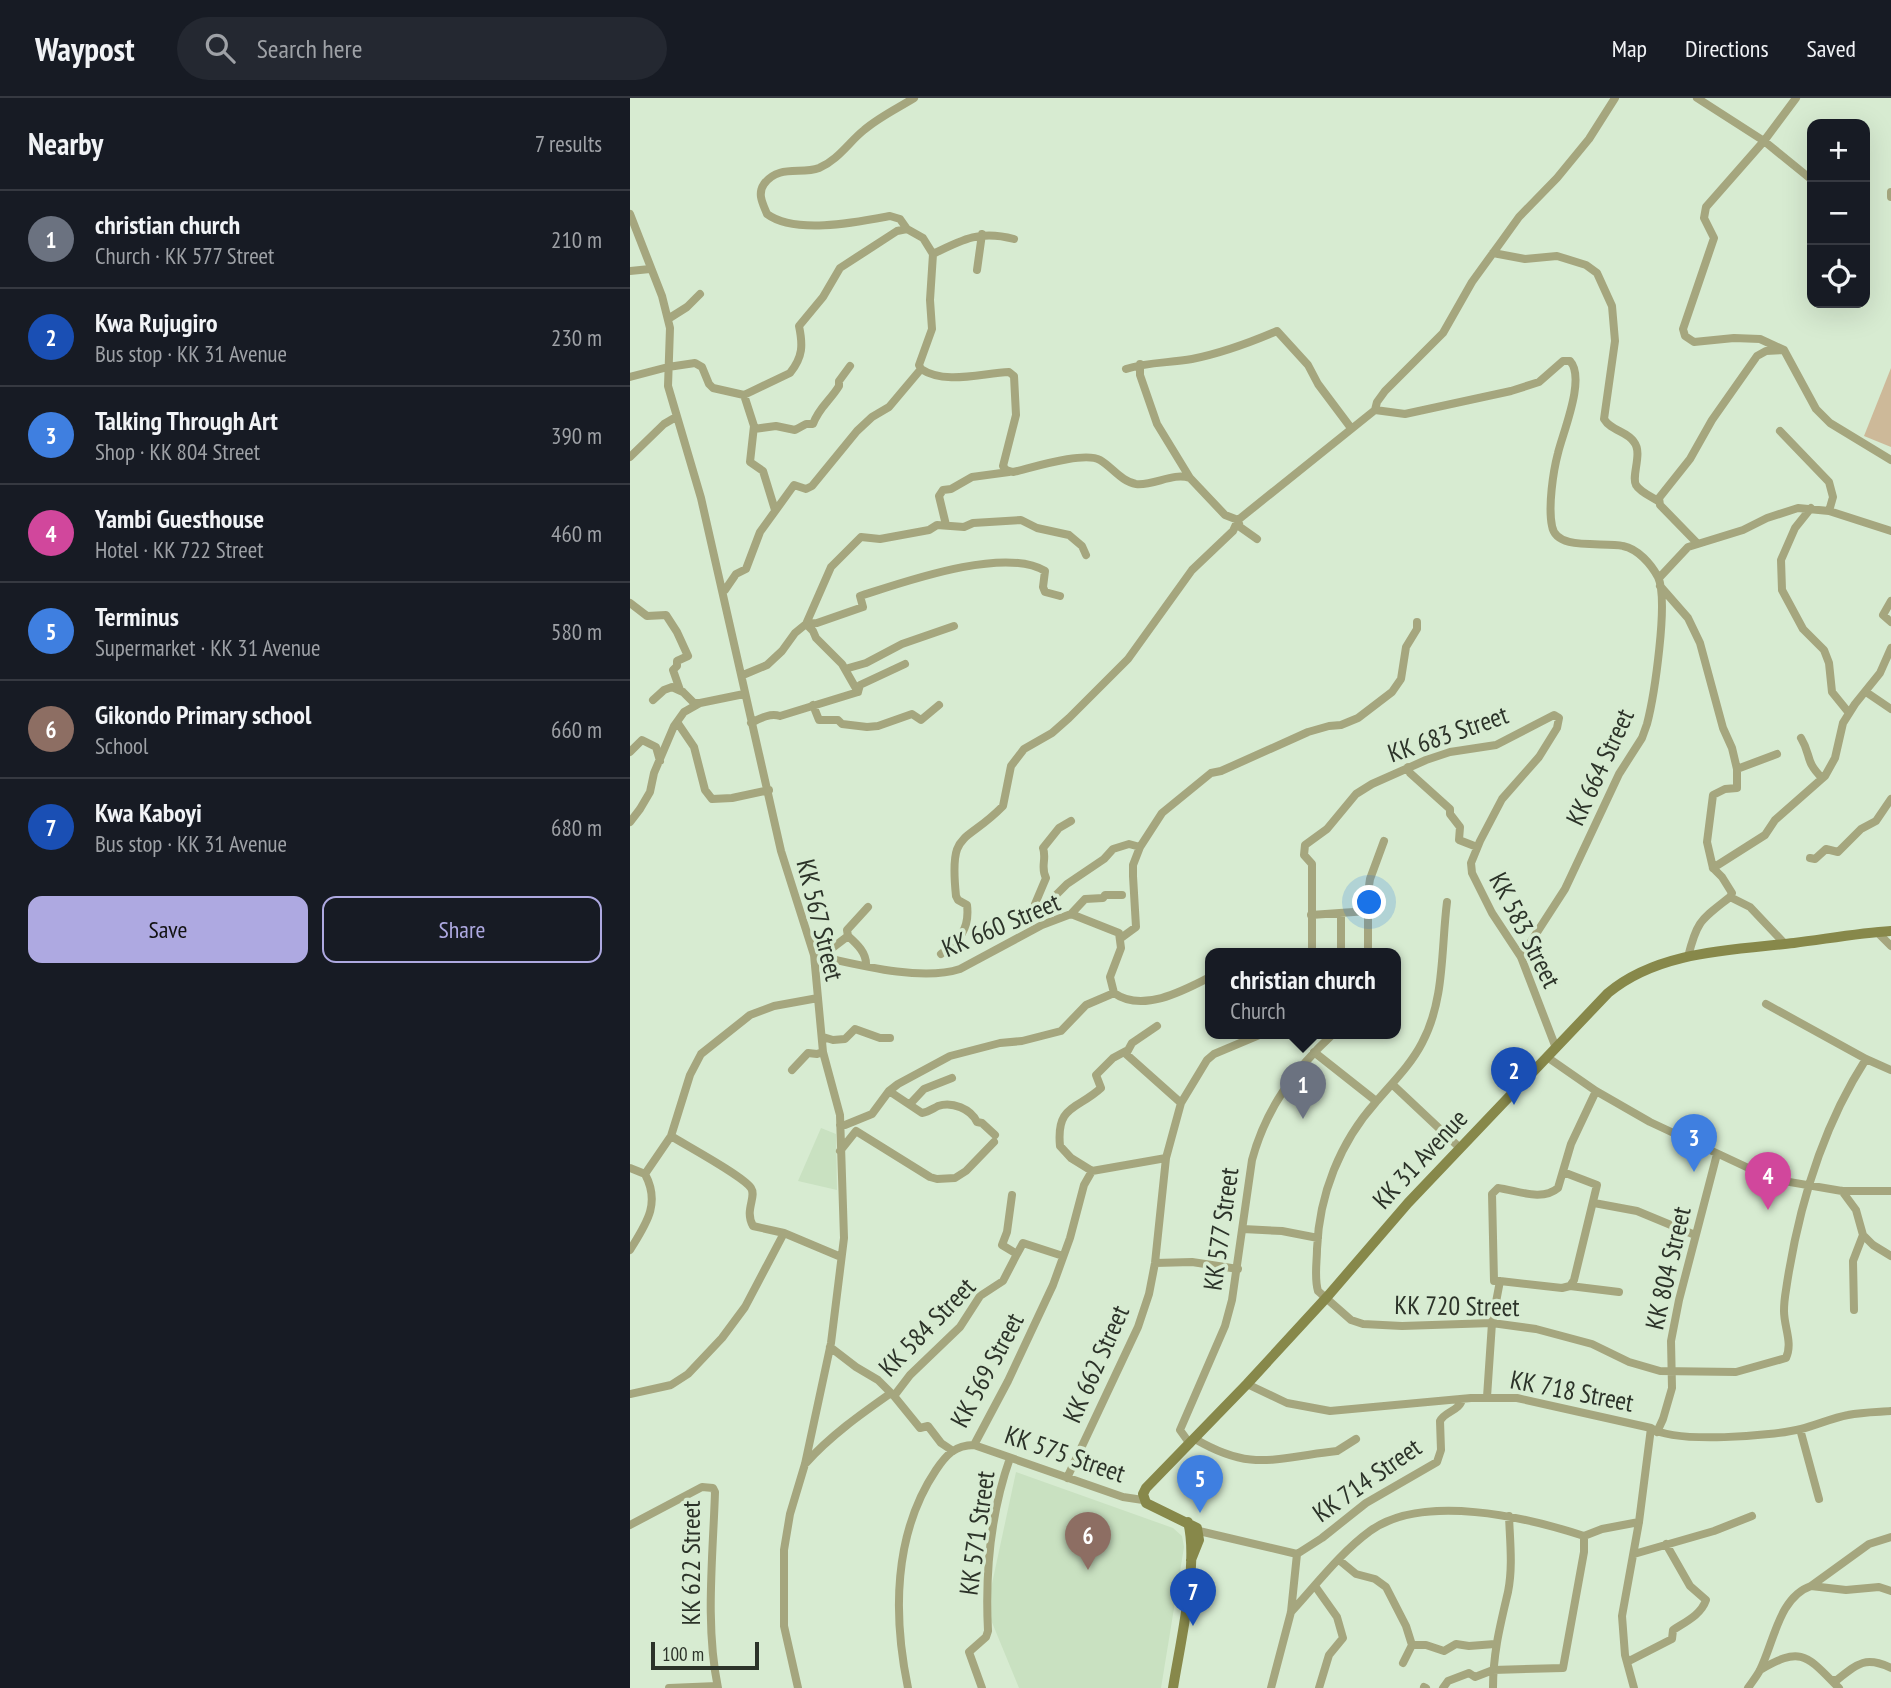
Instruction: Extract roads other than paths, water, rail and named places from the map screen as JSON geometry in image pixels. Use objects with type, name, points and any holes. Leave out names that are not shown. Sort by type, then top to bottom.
[{"type":"main road","name":"KK 31 Avenue","points":[[1143,1500],[1144,1491],[1328,1297],[1386,1227],[1599,1001],[1620,983],[1643,970],[1670,960],[1891,931]]},
{"type":"main road","points":[[1154,1482],[1154,1508]]},
{"type":"main road","points":[[1143,1500],[1154,1508],[1188,1522],[1199,1531],[1198,1545],[1191,1560]]},
{"type":"main road","points":[[1173,1688],[1191,1560],[1191,1533],[1188,1522]]},
{"type":"street","points":[[914,98],[874,123],[841,154],[826,164],[812,169],[782,172],[766,181],[760,198],[767,214],[789,222],[825,224],[890,216],[900,219],[906,229],[923,238],[933,254],[930,300],[932,329],[919,365],[929,374],[941,376],[1009,372],[1014,376],[1016,415],[1003,466],[1009,472]]},
{"type":"street","points":[[941,954],[961,939],[968,913],[967,905],[956,896],[956,849],[962,838],[1003,806],[1011,766],[1024,749],[1052,733],[1128,659],[1192,569],[1233,531],[1238,520],[1374,410],[1385,391],[1443,333],[1472,282],[1519,217],[1557,178],[1589,139],[1615,98]]},
{"type":"street","points":[[1697,98],[1764,141],[1807,176]]},
{"type":"street","points":[[1796,98],[1764,141],[1704,211],[1704,218],[1714,238],[1683,329],[1685,336],[1694,342],[1760,338],[1784,350],[1816,409],[1830,423],[1891,460]]},
{"type":"street","name":"KK 567 Street","points":[[630,214],[668,318],[668,386],[701,498],[724,591],[743,675],[744,694],[769,790],[781,850],[814,956],[823,1052],[840,1115],[844,1238],[830,1347],[805,1465],[790,1514],[785,1550],[784,1626],[798,1688]]},
{"type":"street","points":[[630,377],[668,367],[699,364],[713,388],[744,395],[790,373],[803,346],[799,326],[823,297],[839,268],[897,231],[906,229]]},
{"type":"street","points":[[933,254],[982,234],[1014,239]]},
{"type":"street","points":[[978,270],[982,234]]},
{"type":"street","points":[[1493,253],[1525,258],[1557,257],[1586,265],[1597,273],[1612,306],[1615,341],[1604,419],[1636,444],[1636,486],[1658,501],[1697,543]]},
{"type":"street","points":[[630,271],[650,268]]},
{"type":"street","points":[[668,318],[687,307],[700,294]]},
{"type":"street","points":[[1126,369],[1140,364],[1189,359],[1222,352],[1277,331],[1308,365],[1351,428]]},
{"type":"street","points":[[1658,501],[1690,459],[1712,420],[1757,356],[1766,351],[1784,350]]},
{"type":"street","points":[[1374,410],[1405,414],[1511,391],[1539,382],[1563,362],[1570,361],[1575,370],[1573,405],[1555,470],[1552,527],[1556,536],[1567,542],[1623,546],[1641,555],[1695,628],[1706,657],[1723,728],[1737,769],[1737,788],[1718,791],[1713,795],[1707,842],[1713,868],[1732,891],[1730,897],[1700,921],[1688,957]]},
{"type":"street","points":[[1140,364],[1140,375],[1157,424],[1190,478],[1226,515],[1238,520]]},
{"type":"street","points":[[754,429],[776,426],[794,430],[806,424],[813,424],[825,401],[832,399],[839,381],[850,366]]},
{"type":"street","points":[[724,591],[736,574],[748,565],[760,532],[794,485],[806,489],[812,486],[857,431],[872,417],[889,407],[921,369]]},
{"type":"street","points":[[744,395],[754,429],[750,462],[763,471],[775,510]]},
{"type":"street","points":[[630,457],[664,424],[676,417]]},
{"type":"street","points":[[1780,431],[1829,482],[1833,497],[1829,511]]},
{"type":"street","points":[[946,525],[939,496],[943,491],[972,477],[1087,457],[1100,460],[1125,479],[1139,484],[1183,475],[1190,478]]},
{"type":"street","points":[[1660,582],[1688,547],[1743,530],[1798,508],[1829,511],[1891,531]]},
{"type":"street","points":[[1811,508],[1795,528],[1781,560],[1782,590],[1803,629],[1824,650],[1829,663],[1832,692],[1849,713]]},
{"type":"street","points":[[743,675],[766,665],[787,645],[794,633],[806,624],[831,567],[861,537],[880,539],[946,525],[964,527],[973,523],[1021,520],[1037,528],[1069,536],[1082,546],[1086,555]]},
{"type":"street","points":[[1238,520],[1240,527],[1257,539]]},
{"type":"street","points":[[806,624],[817,623],[863,607],[860,596],[877,590],[941,571],[971,566],[1034,564],[1045,571],[1042,587],[1045,592],[1060,596]]},
{"type":"street","name":"KK 664 Street","points":[[1521,957],[1565,889],[1619,774],[1642,738],[1647,724],[1661,622],[1660,582]]},
{"type":"street","points":[[1891,601],[1883,615],[1891,622]]},
{"type":"street","points":[[630,603],[644,615],[666,615],[677,632],[688,656],[677,661],[673,670],[680,690]]},
{"type":"street","points":[[1205,980],[1185,990],[1141,1002],[1125,1000],[1114,993],[1110,977],[1118,958],[1121,938],[1136,927],[1133,865],[1140,847],[1162,813],[1211,773],[1308,732],[1341,725],[1358,718],[1392,692],[1401,679],[1406,647],[1417,629],[1417,622]]},
{"type":"street","points":[[806,624],[845,669],[858,692]]},
{"type":"street","points":[[845,669],[866,663],[902,644],[954,626]]},
{"type":"street","points":[[1713,868],[1765,835],[1775,820],[1822,778],[1835,758],[1841,731],[1849,713],[1881,673],[1891,648]]},
{"type":"street","points":[[858,692],[859,685],[905,664]]},
{"type":"street","points":[[653,700],[672,687],[680,690],[694,703],[744,694]]},
{"type":"street","points":[[751,723],[769,715],[780,716],[858,692]]},
{"type":"street","points":[[1866,692],[1891,709]]},
{"type":"street","points":[[630,821],[650,792],[654,773],[677,722],[684,712],[700,703]]},
{"type":"street","points":[[813,705],[819,720],[838,720],[842,724],[867,727],[912,714],[921,719],[939,705]]},
{"type":"street","name":"KK 683 Street","points":[[1312,948],[1312,864],[1304,855],[1305,845],[1328,829],[1356,794],[1408,767],[1450,752],[1496,745],[1511,739],[1550,715],[1559,718],[1558,728]]},
{"type":"street","points":[[677,722],[694,747],[705,790],[712,799],[732,798],[769,790]]},
{"type":"street","name":"KK 583 Street","points":[[1556,1048],[1521,957],[1492,913],[1472,873],[1471,863],[1503,799],[1539,757],[1558,728]]},
{"type":"street","points":[[1801,738],[1807,748],[1807,760],[1822,778]]},
{"type":"street","points":[[630,752],[642,740],[656,747],[660,761]]},
{"type":"street","points":[[1737,769],[1777,754]]},
{"type":"street","points":[[1408,767],[1410,772],[1450,809],[1450,814],[1460,827],[1459,840],[1478,847]]},
{"type":"street","points":[[1810,858],[1815,859],[1826,849],[1838,852],[1861,829],[1876,821],[1891,799]]},
{"type":"street","points":[[1042,925],[1036,915],[1035,904],[1046,878],[1042,870],[1046,855],[1043,848],[1059,828],[1070,821]]},
{"type":"street","points":[[1368,948],[1370,879],[1384,841]]},
{"type":"street","points":[[1036,915],[1068,884],[1114,849],[1129,844],[1140,847]]},
{"type":"street","points":[[1071,914],[1085,899],[1122,895]]},
{"type":"street","points":[[1730,897],[1750,907],[1786,944]]},
{"type":"street","points":[[1328,1297],[1318,1291],[1317,1287],[1318,1238],[1327,1188],[1341,1153],[1376,1101],[1394,1085],[1422,1044],[1441,988],[1442,939],[1447,902]]},
{"type":"street","points":[[866,966],[863,953],[846,930],[868,907]]},
{"type":"street","points":[[1311,915],[1368,911]]},
{"type":"street","points":[[1341,913],[1341,948]]},
{"type":"street","name":"KK 660 Street","points":[[814,956],[929,974],[950,972],[1042,925],[1071,914],[1119,933],[1121,938]]},
{"type":"street","points":[[1877,932],[1891,946]]},
{"type":"street","points":[[827,958],[827,952],[848,936]]},
{"type":"street","points":[[840,1125],[872,1114],[889,1091],[950,1056],[1061,1031],[1087,1005],[1114,993]]},
{"type":"street","points":[[645,1174],[671,1136],[690,1076],[701,1054],[750,1015],[774,1006],[818,998]]},
{"type":"street","points":[[1766,1004],[1891,1070]]},
{"type":"street","points":[[1157,1026],[1113,1058],[1096,1075],[1101,1088],[1068,1110],[1060,1123],[1060,1146],[1070,1158],[1092,1171],[1166,1158]]},
{"type":"street","points":[[823,1037],[845,1039],[855,1029],[880,1038],[890,1038]]},
{"type":"street","name":"KK 662 Street","points":[[1068,1478],[1138,1327],[1149,1294],[1155,1263],[1166,1158],[1181,1103],[1207,1060],[1214,1054],[1250,1039]]},
{"type":"street","name":"KK 577 Street","points":[[1193,1441],[1180,1430],[1225,1326],[1233,1300],[1256,1143],[1281,1093],[1328,1039]]},
{"type":"street","points":[[1126,1051],[1126,1054],[1181,1103]]},
{"type":"street","points":[[792,1070],[808,1053],[823,1052]]},
{"type":"street","points":[[1314,1052],[1376,1101]]},
{"type":"street","points":[[1547,1057],[1596,1091],[1668,1131],[1772,1179],[1842,1192],[1891,1191]]},
{"type":"street","points":[[1808,1185],[1825,1138],[1853,1079],[1866,1059]]},
{"type":"street","points":[[910,1104],[924,1089],[952,1078]]},
{"type":"street","points":[[1394,1085],[1460,1148]]},
{"type":"street","points":[[840,1151],[856,1131],[930,1177],[945,1179],[955,1178],[967,1171],[995,1139],[982,1123],[977,1122],[971,1112],[960,1107],[940,1105],[922,1112],[889,1091]]},
{"type":"street","points":[[1596,1091],[1571,1144],[1558,1188],[1552,1193],[1525,1194],[1498,1188],[1492,1194],[1494,1280],[1619,1293]]},
{"type":"street","points":[[671,1136],[741,1178],[751,1188],[753,1193],[748,1210],[753,1226],[784,1233],[841,1257]]},
{"type":"street","name":"KK 804 Street","points":[[1634,1688],[1625,1655],[1622,1616],[1654,1430],[1668,1404],[1672,1372],[1671,1341],[1717,1154]]},
{"type":"street","points":[[630,1168],[645,1174],[652,1187],[651,1212],[630,1250]]},
{"type":"street","name":"KK 569 Street","points":[[908,1688],[899,1628],[900,1570],[920,1497],[940,1465],[953,1451],[965,1445],[974,1446],[1034,1329],[1063,1256],[1084,1185],[1092,1171]]},
{"type":"street","points":[[1563,1172],[1595,1182],[1597,1188],[1574,1280],[1570,1286]]},
{"type":"street","name":"KK 720 Street","points":[[1328,1297],[1351,1320],[1363,1324],[1402,1326],[1492,1323],[1536,1329],[1592,1344],[1629,1362],[1672,1372],[1736,1372],[1786,1358],[1789,1339],[1784,1311],[1785,1294],[1808,1185]]},
{"type":"street","points":[[1842,1192],[1856,1210],[1863,1235],[1872,1245],[1891,1256]]},
{"type":"street","points":[[1012,1195],[1007,1232],[1002,1245],[1017,1254],[1023,1243],[1063,1256]]},
{"type":"street","points":[[1594,1203],[1637,1211],[1695,1235]]},
{"type":"street","points":[[1243,1229],[1282,1231],[1318,1238]]},
{"type":"street","points":[[630,1394],[671,1385],[688,1374],[722,1338],[745,1307],[784,1233]]},
{"type":"street","points":[[1854,1310],[1853,1261],[1863,1235]]},
{"type":"street","name":"KK 584 Street","points":[[805,1465],[819,1448],[853,1420],[892,1395],[961,1327],[980,1296],[1003,1281],[1017,1254]]},
{"type":"street","points":[[1155,1263],[1192,1262],[1237,1269]]},
{"type":"street","points":[[1487,1397],[1492,1323],[1500,1281]]},
{"type":"street","points":[[830,1347],[878,1380],[920,1428],[928,1426],[941,1443],[953,1451]]},
{"type":"street","name":"KK 718 Street","points":[[1247,1384],[1287,1403],[1330,1411],[1487,1397],[1547,1403],[1686,1437],[1760,1434],[1800,1429],[1850,1414],[1891,1410]]},
{"type":"street","name":"KK 714 Street","points":[[1199,1531],[1297,1554],[1366,1503],[1437,1462],[1440,1455],[1441,1417],[1460,1406],[1462,1399]]},
{"type":"street","points":[[1800,1429],[1819,1499]]},
{"type":"street","points":[[1193,1441],[1230,1457],[1253,1461],[1337,1451],[1356,1439]]},
{"type":"street","name":"KK 575 Street","points":[[974,1446],[1123,1497],[1143,1500]]},
{"type":"street","name":"KK 571 Street","points":[[982,1688],[969,1652],[986,1637],[988,1631],[988,1570],[999,1488],[1010,1458]]},
{"type":"street","name":"KK 622 Street","points":[[630,1525],[702,1487],[709,1486],[715,1492],[711,1602],[713,1663],[717,1687]]},
{"type":"street","points":[[1291,1612],[1369,1532],[1382,1524],[1408,1517],[1457,1511],[1509,1516],[1584,1536],[1639,1522]]},
{"type":"street","points":[[1493,1688],[1495,1644],[1508,1592],[1511,1561],[1509,1516]]},
{"type":"street","points":[[1634,1554],[1714,1531],[1752,1516]]},
{"type":"street","points":[[1443,1688],[1448,1681],[1471,1673],[1475,1677],[1493,1670],[1563,1668],[1584,1552],[1584,1536]]},
{"type":"street","points":[[1748,1688],[1760,1670],[1780,1620],[1801,1589],[1811,1586],[1868,1544],[1891,1537]]},
{"type":"street","points":[[1627,1662],[1672,1639],[1673,1630],[1694,1616],[1706,1600],[1690,1586],[1666,1544]]},
{"type":"street","name":"KK 714 Street","points":[[1271,1688],[1291,1612],[1297,1554]]},
{"type":"street","points":[[1339,1560],[1356,1574],[1375,1579],[1386,1587],[1406,1626],[1412,1645],[1403,1663]]},
{"type":"street","points":[[1315,1586],[1337,1617],[1343,1638],[1329,1655],[1319,1688]]},
{"type":"street","points":[[1811,1586],[1846,1590],[1879,1587],[1891,1591]]},
{"type":"street","points":[[1412,1645],[1444,1651],[1456,1644],[1495,1644]]},
{"type":"street","points":[[1760,1670],[1781,1657],[1792,1655],[1806,1659],[1839,1688]]},
{"type":"street","points":[[1832,1681],[1867,1661],[1891,1668]]},
{"type":"street","points":[[669,1688],[717,1687]]},
{"type":"place","name":"Kwa Rujugiro","points":[[1514,1105]]},
{"type":"place","name":"christian church","points":[[1303,1119]]},
{"type":"place","name":"Talking Through Art","points":[[1694,1172]]},
{"type":"place","name":"Yambi Guesthouse","points":[[1768,1210]]},
{"type":"place","name":"Terminus","points":[[1200,1513]]},
{"type":"place","name":"Gikondo Primary school","points":[[1088,1570]]},
{"type":"place","name":"Kwa Kaboyi","points":[[1193,1626]]}]
